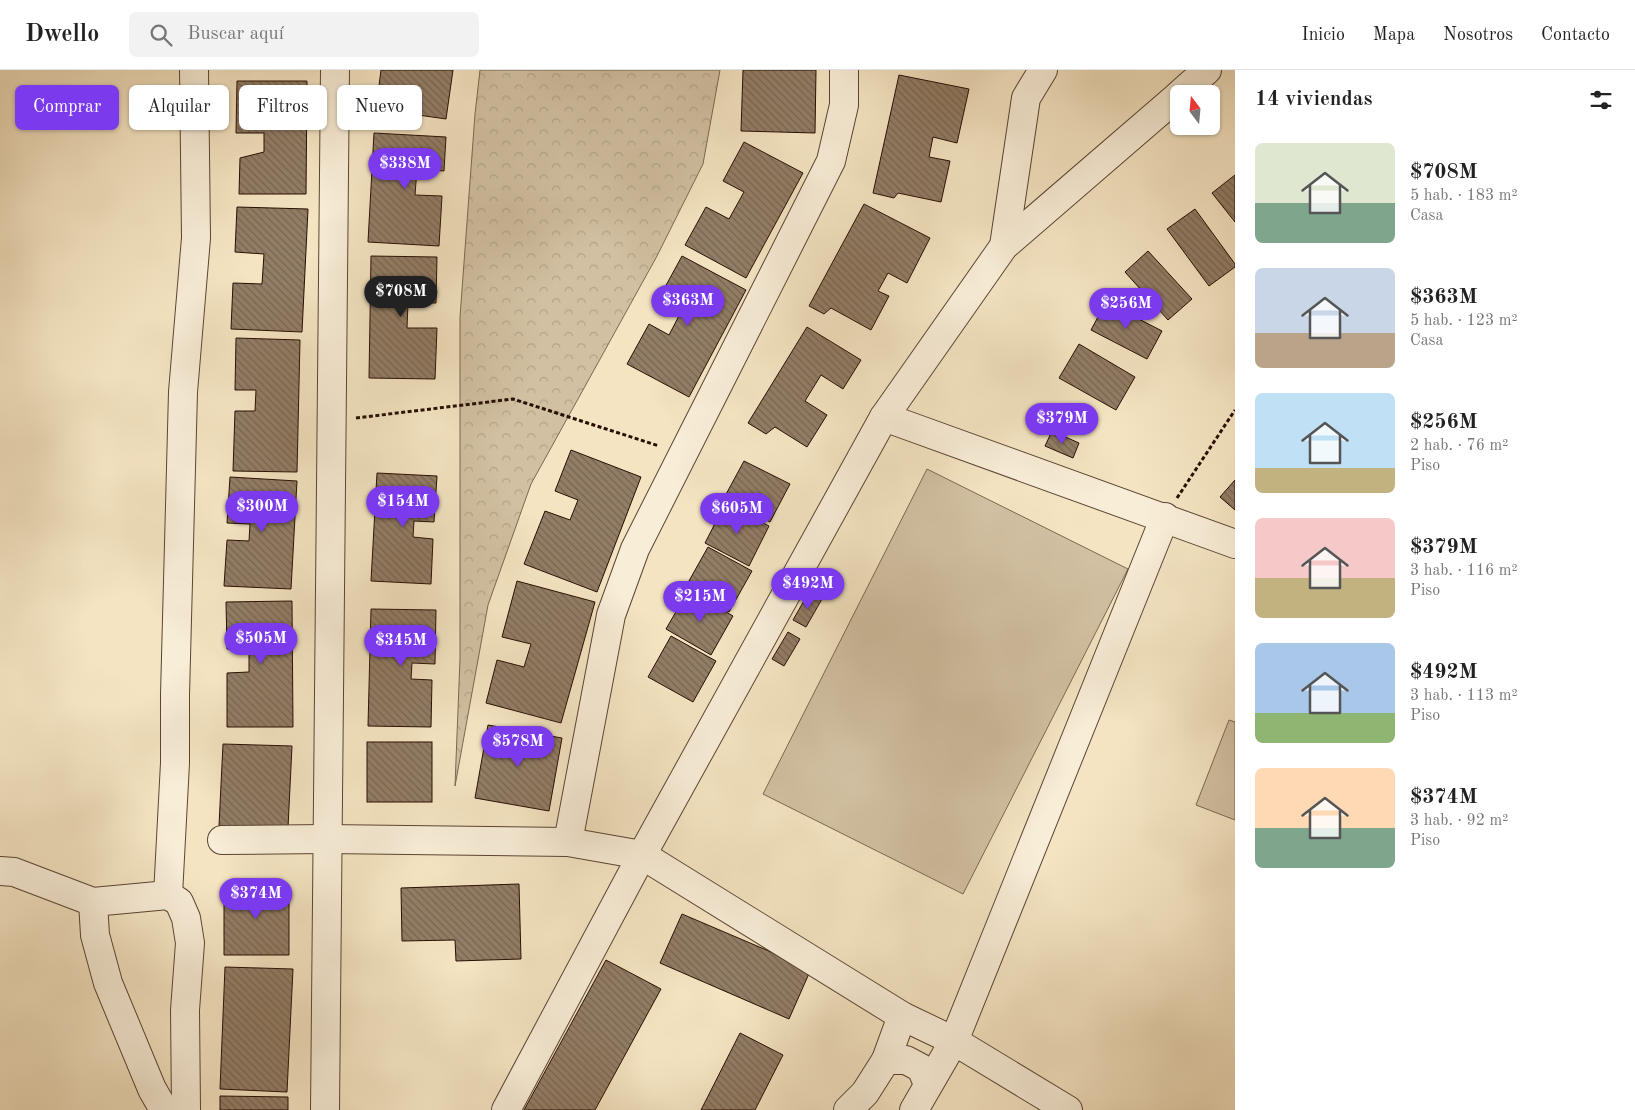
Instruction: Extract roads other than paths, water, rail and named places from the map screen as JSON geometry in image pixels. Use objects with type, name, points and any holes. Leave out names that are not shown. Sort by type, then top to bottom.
[{"type":"street","points":[[168,895],[175,764],[183,392],[196,238],[194,70]]},
{"type":"street","points":[[325,1110],[326,839],[335,70]]},
{"type":"street","points":[[568,842],[611,615],[634,550],[831,161],[844,105],[844,70]]},
{"type":"street","points":[[1004,246],[1026,98],[1043,70]]},
{"type":"street","points":[[1190,85],[1207,70]]},
{"type":"street","points":[[506,1110],[642,855],[884,417],[1004,246],[1170,102]]},
{"type":"street","points":[[884,417],[1165,517],[1235,544]]},
{"type":"street","points":[[914,1110],[954,1041],[1165,517]]},
{"type":"street","points":[[222,840],[326,839],[568,842],[642,855],[902,1016],[954,1041],[1068,1110]]},
{"type":"street","points":[[0,871],[14,872],[93,902],[168,895],[179,902],[186,918],[190,943],[185,1010],[186,1110]]},
{"type":"street","points":[[93,902],[96,935],[108,983],[152,1089],[164,1110]]},
{"type":"street","points":[[848,1110],[865,1093],[886,1060],[902,1016]]},
{"type":"street","points":[[886,1060],[906,1060],[922,1068],[928,1084]]}]
